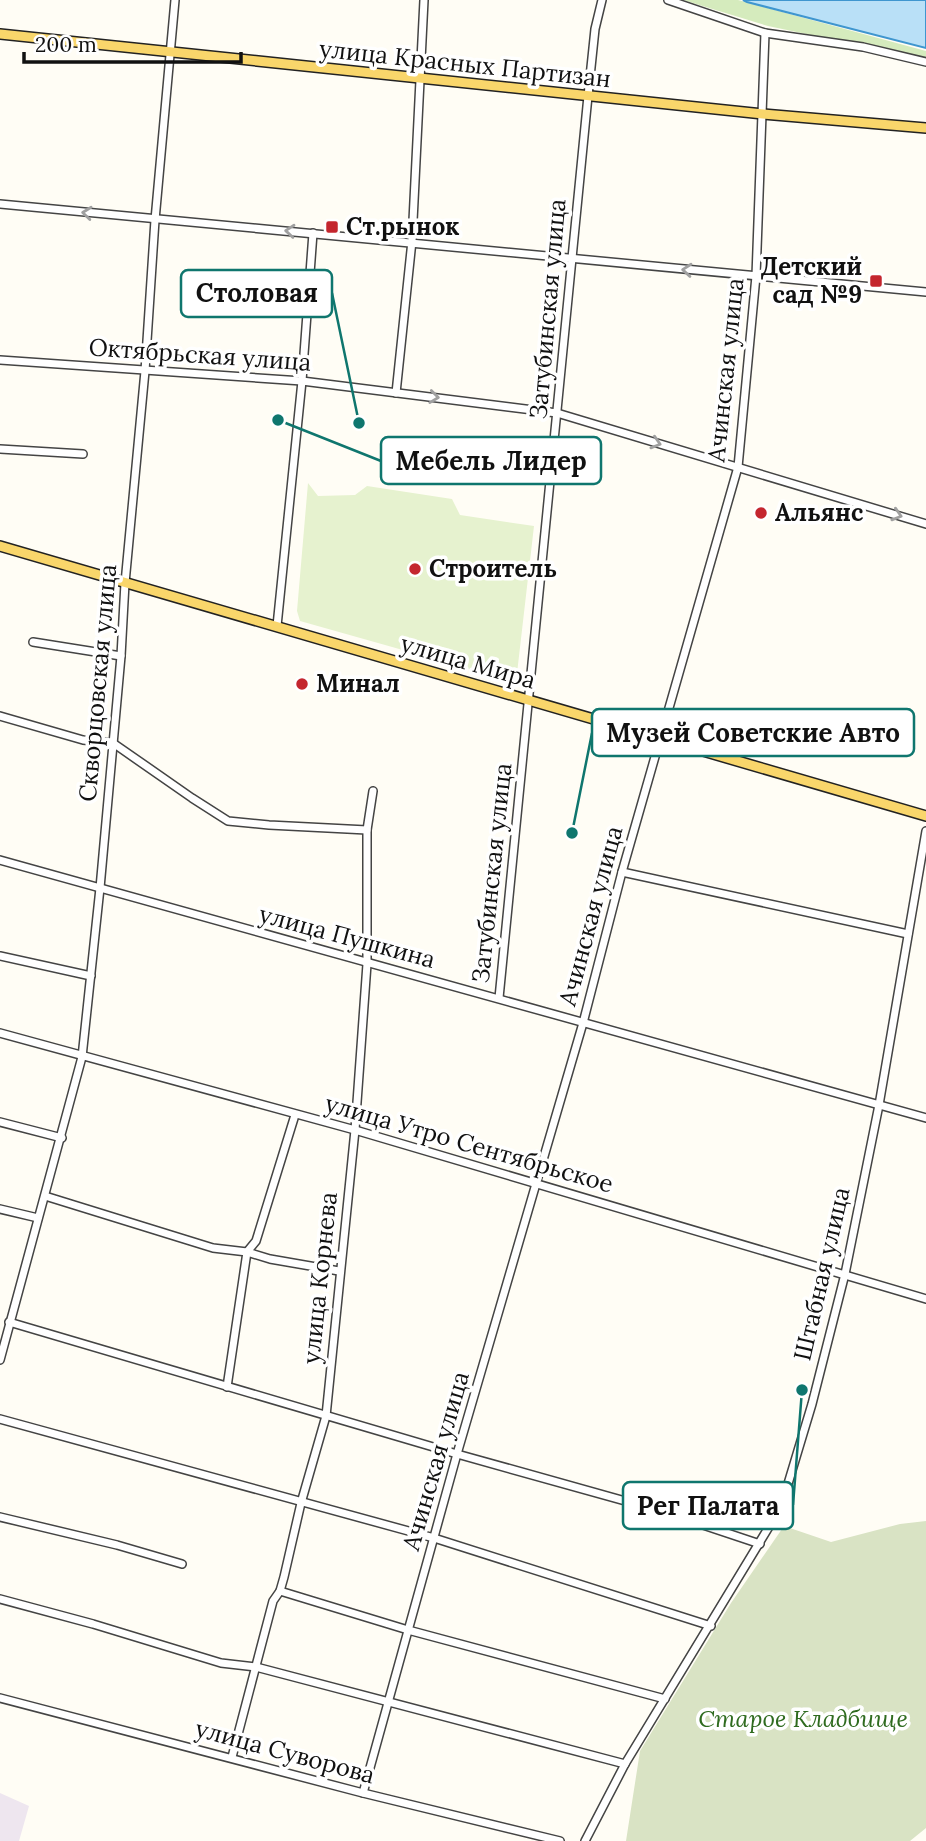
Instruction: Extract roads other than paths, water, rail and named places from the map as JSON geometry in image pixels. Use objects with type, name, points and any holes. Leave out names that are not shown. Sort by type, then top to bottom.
[{"type":"main road","name":"улица Красных Партизан","points":[[0,34],[762,114],[926,128]]},
{"type":"main road","name":"улица Мира","points":[[0,546],[926,816]]},
{"type":"street","name":"Скворцовская улица","points":[[0,1360],[82,1057],[121,656],[155,220],[176,0]]},
{"type":"street","points":[[396,393],[412,241],[424,0]]},
{"type":"street","name":"Затубинская улица","points":[[499,998],[588,96],[595,29],[602,0]]},
{"type":"street","points":[[668,0],[765,33],[863,47],[926,62]]},
{"type":"street","name":"Ачинская улица","points":[[363,1793],[457,1454],[583,1023],[622,872],[737,467],[756,276],[765,33]]},
{"type":"street","points":[[0,204],[412,241],[572,259],[926,292]]},
{"type":"street","points":[[277,626],[302,381],[313,233]]},
{"type":"street","name":"Октябрьская улица","points":[[0,360],[302,381],[557,413],[926,524]]},
{"type":"street","points":[[0,449],[83,454]]},
{"type":"street","points":[[33,642],[121,656]]},
{"type":"street","points":[[0,716],[83,740],[113,743],[191,799],[228,821],[367,830]]},
{"type":"street","name":"улица Корнева","points":[[232,1757],[273,1601],[280,1591],[326,1416],[355,1130],[367,964],[367,830],[373,791]]},
{"type":"street","name":"Штабная улица","points":[[585,1841],[625,1764],[781,1507],[812,1404],[845,1274],[879,1105],[926,831]]},
{"type":"street","name":"улица Пушкина","points":[[0,860],[926,1118]]},
{"type":"street","points":[[622,872],[908,934]]},
{"type":"street","points":[[0,956],[91,976]]},
{"type":"street","name":"улица Утро Сентябрьское","points":[[0,1033],[355,1130],[926,1298]]},
{"type":"street","points":[[228,1387],[247,1252],[256,1241],[295,1115]]},
{"type":"street","points":[[0,1122],[62,1138]]},
{"type":"street","points":[[45,1196],[214,1248],[339,1271]]},
{"type":"street","points":[[0,1209],[38,1218]]},
{"type":"street","points":[[9,1322],[661,1511],[760,1544]]},
{"type":"street","points":[[0,1419],[434,1538],[711,1626]]},
{"type":"street","points":[[0,1517],[45,1526],[182,1564]]},
{"type":"street","points":[[280,1591],[408,1630],[666,1699]]},
{"type":"street","points":[[0,1599],[221,1663],[256,1667],[625,1764]]},
{"type":"street","name":"улица Суворова","points":[[0,1698],[363,1793],[560,1841]]},
{"type":"water","points":[[743,0],[926,0],[926,48],[747,2]]},
{"type":"place","name":"Ст.рынок","points":[[332,227]]},
{"type":"place","name":"Детский сад №9","points":[[876,281]]},
{"type":"place","name":"Мебель Лидер","points":[[278,420]]},
{"type":"place","name":"Столовая","points":[[359,423]]},
{"type":"place","name":"Альянс","points":[[761,513]]},
{"type":"place","name":"Строитель","points":[[415,569]]},
{"type":"place","name":"Минал","points":[[302,684]]},
{"type":"place","name":"Музей Советские Авто","points":[[572,833]]},
{"type":"place","name":"Рег Палата","points":[[802,1390]]},
{"type":"park label","name":"Старое Кладбище","points":[[803,1719]]}]
